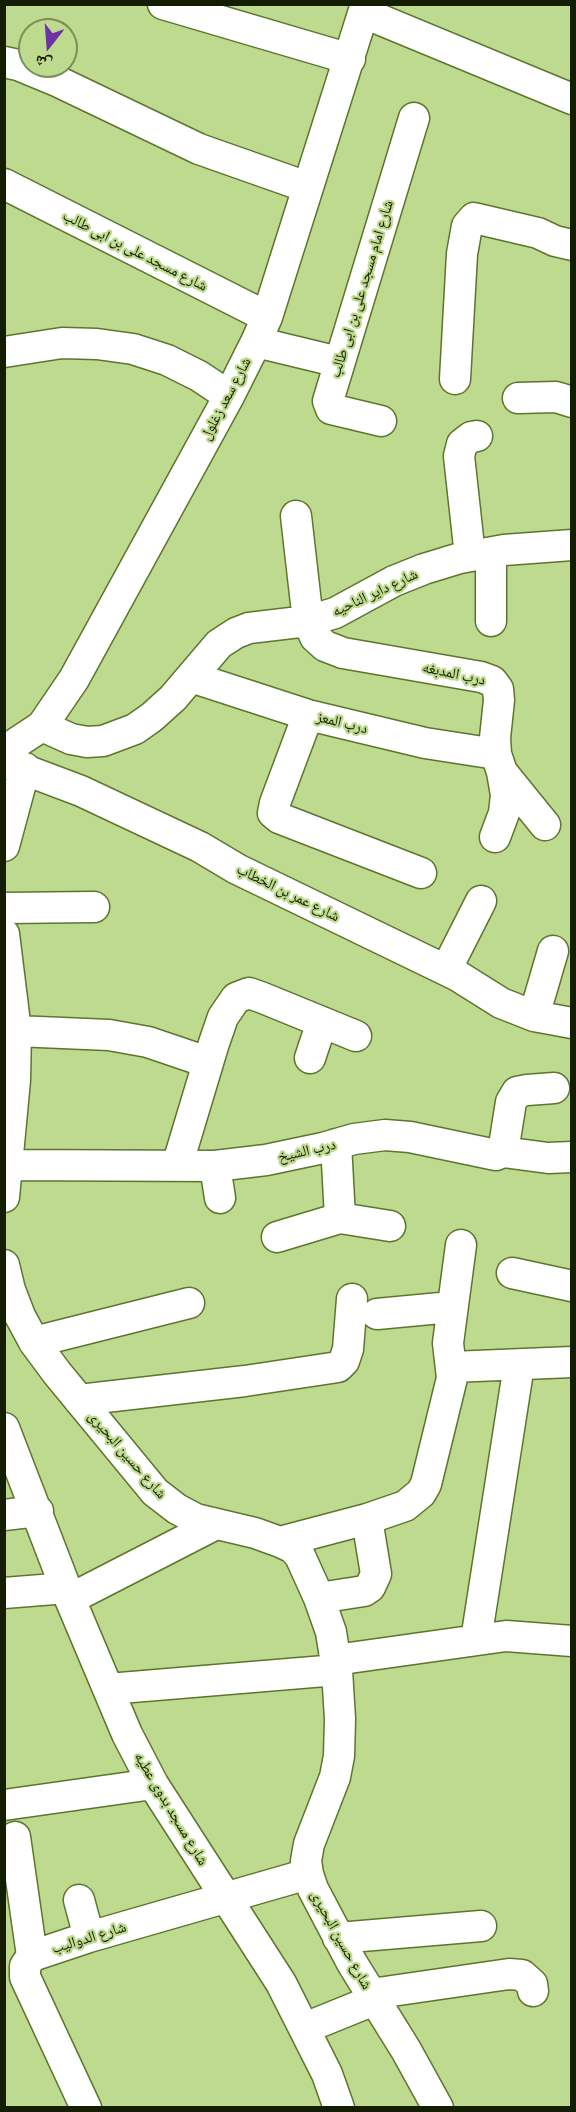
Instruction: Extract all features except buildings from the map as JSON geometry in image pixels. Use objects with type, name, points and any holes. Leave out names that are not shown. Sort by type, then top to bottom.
[{"type":"street","points":[[163,4],[350,59]]},
{"type":"street","points":[[365,9],[572,99]]},
{"type":"street","name":"شارع سعد زغلول","points":[[11,760],[42,726],[74,679],[229,396],[261,330],[365,9]]},
{"type":"street","points":[[4,62],[18,65],[59,82],[199,149],[307,187]]},
{"type":"street","name":"شارع امام مسجد على بن ابى طالب","points":[[381,421],[334,410],[328,407],[328,401],[414,118]]},
{"type":"street","name":"شارع مسجد على بن ابى طالب","points":[[4,184],[261,330],[339,362]]},
{"type":"street","points":[[455,379],[462,254],[466,226],[474,218],[538,233],[555,241],[572,244]]},
{"type":"street","points":[[4,352],[62,343],[97,344],[133,349],[200,376],[229,396]]},
{"type":"street","points":[[518,398],[556,397],[572,402]]},
{"type":"street","points":[[477,436],[471,437],[462,444],[459,456],[481,554],[491,621]]},
{"type":"street","points":[[296,516],[308,621]]},
{"type":"street","name":"شارع داير الناحيه","points":[[42,726],[71,739],[87,742],[104,741],[135,729],[152,717],[219,644],[236,633],[249,628],[308,621],[335,613],[394,581],[424,569],[481,554],[572,545]]},
{"type":"street","name":"درب المدبغه","points":[[308,621],[315,637],[325,646],[343,653],[492,681],[498,689],[495,738],[506,795],[504,813],[495,837]]},
{"type":"street","name":"درب المعز","points":[[191,677],[308,715],[499,763]]},
{"type":"street","points":[[308,715],[273,813],[279,818],[422,873]]},
{"type":"street","points":[[4,846],[11,760]]},
{"type":"street","name":"شارع عمر بن الخطاب","points":[[11,760],[200,847],[237,869],[446,970],[501,1003],[534,1016],[572,1023]]},
{"type":"street","points":[[499,763],[545,825]]},
{"type":"street","points":[[446,970],[481,901]]},
{"type":"street","points":[[4,908],[94,907]]},
{"type":"street","points":[[4,934],[16,1031],[15,1080],[4,1197]]},
{"type":"street","points":[[534,1016],[553,951]]},
{"type":"street","points":[[177,1166],[207,1062],[223,1017],[236,998],[249,993],[356,1036]]},
{"type":"street","points":[[310,1058],[322,1022]]},
{"type":"street","points":[[16,1031],[109,1035],[147,1042],[207,1062]]},
{"type":"street","points":[[503,1152],[511,1102],[518,1092],[554,1088]]},
{"type":"street","name":"درب الشيخ","points":[[8,1165],[215,1166],[266,1160],[354,1139],[386,1135],[410,1137],[496,1155],[503,1152],[548,1158],[572,1157]]},
{"type":"street","points":[[336,1144],[340,1218]]},
{"type":"street","points":[[215,1166],[220,1198]]},
{"type":"street","points":[[277,1237],[340,1218],[390,1226]]},
{"type":"street","points":[[280,1542],[367,1519],[405,1506],[421,1493],[426,1484],[452,1378],[448,1343],[461,1245]]},
{"type":"street","name":"شارع حسين البحيرى","points":[[4,1265],[17,1308],[34,1342],[155,1492],[177,1509],[196,1519],[255,1533],[293,1548],[300,1556],[331,1632],[340,1719],[339,1756],[335,1777],[309,1844],[306,1861],[308,1875],[339,1938],[438,2108]]},
{"type":"street","points":[[512,1273],[572,1286]]},
{"type":"street","points":[[34,1342],[189,1303]]},
{"type":"street","points":[[79,1400],[245,1381],[338,1367],[344,1361],[364,1306],[451,1307]]},
{"type":"street","points":[[452,1367],[572,1362]]},
{"type":"street","points":[[476,1640],[519,1365]]},
{"type":"street","name":"شارع مسجد بدوى عطيه","points":[[4,1428],[68,1593],[127,1734],[153,1784],[281,1983],[327,2074],[339,2108]]},
{"type":"street","points":[[4,1515],[38,1511]]},
{"type":"street","points":[[319,1598],[364,1591],[370,1587],[376,1574],[367,1519]]},
{"type":"street","points":[[4,1593],[68,1593],[216,1524]]},
{"type":"street","points":[[108,1689],[336,1665],[506,1636],[572,1641]]},
{"type":"street","points":[[4,1805],[153,1784]]},
{"type":"street","points":[[15,1837],[21,1959],[24,1966],[24,1977],[86,2108]]},
{"type":"street","name":"شارع الدواليب","points":[[21,1959],[89,1937],[308,1875]]},
{"type":"street","points":[[80,1900],[89,1937]]},
{"type":"street","points":[[339,1938],[481,1926]]},
{"type":"street","points":[[305,2028],[373,1997],[509,1974],[522,1976],[532,1984],[534,1991]]}]
